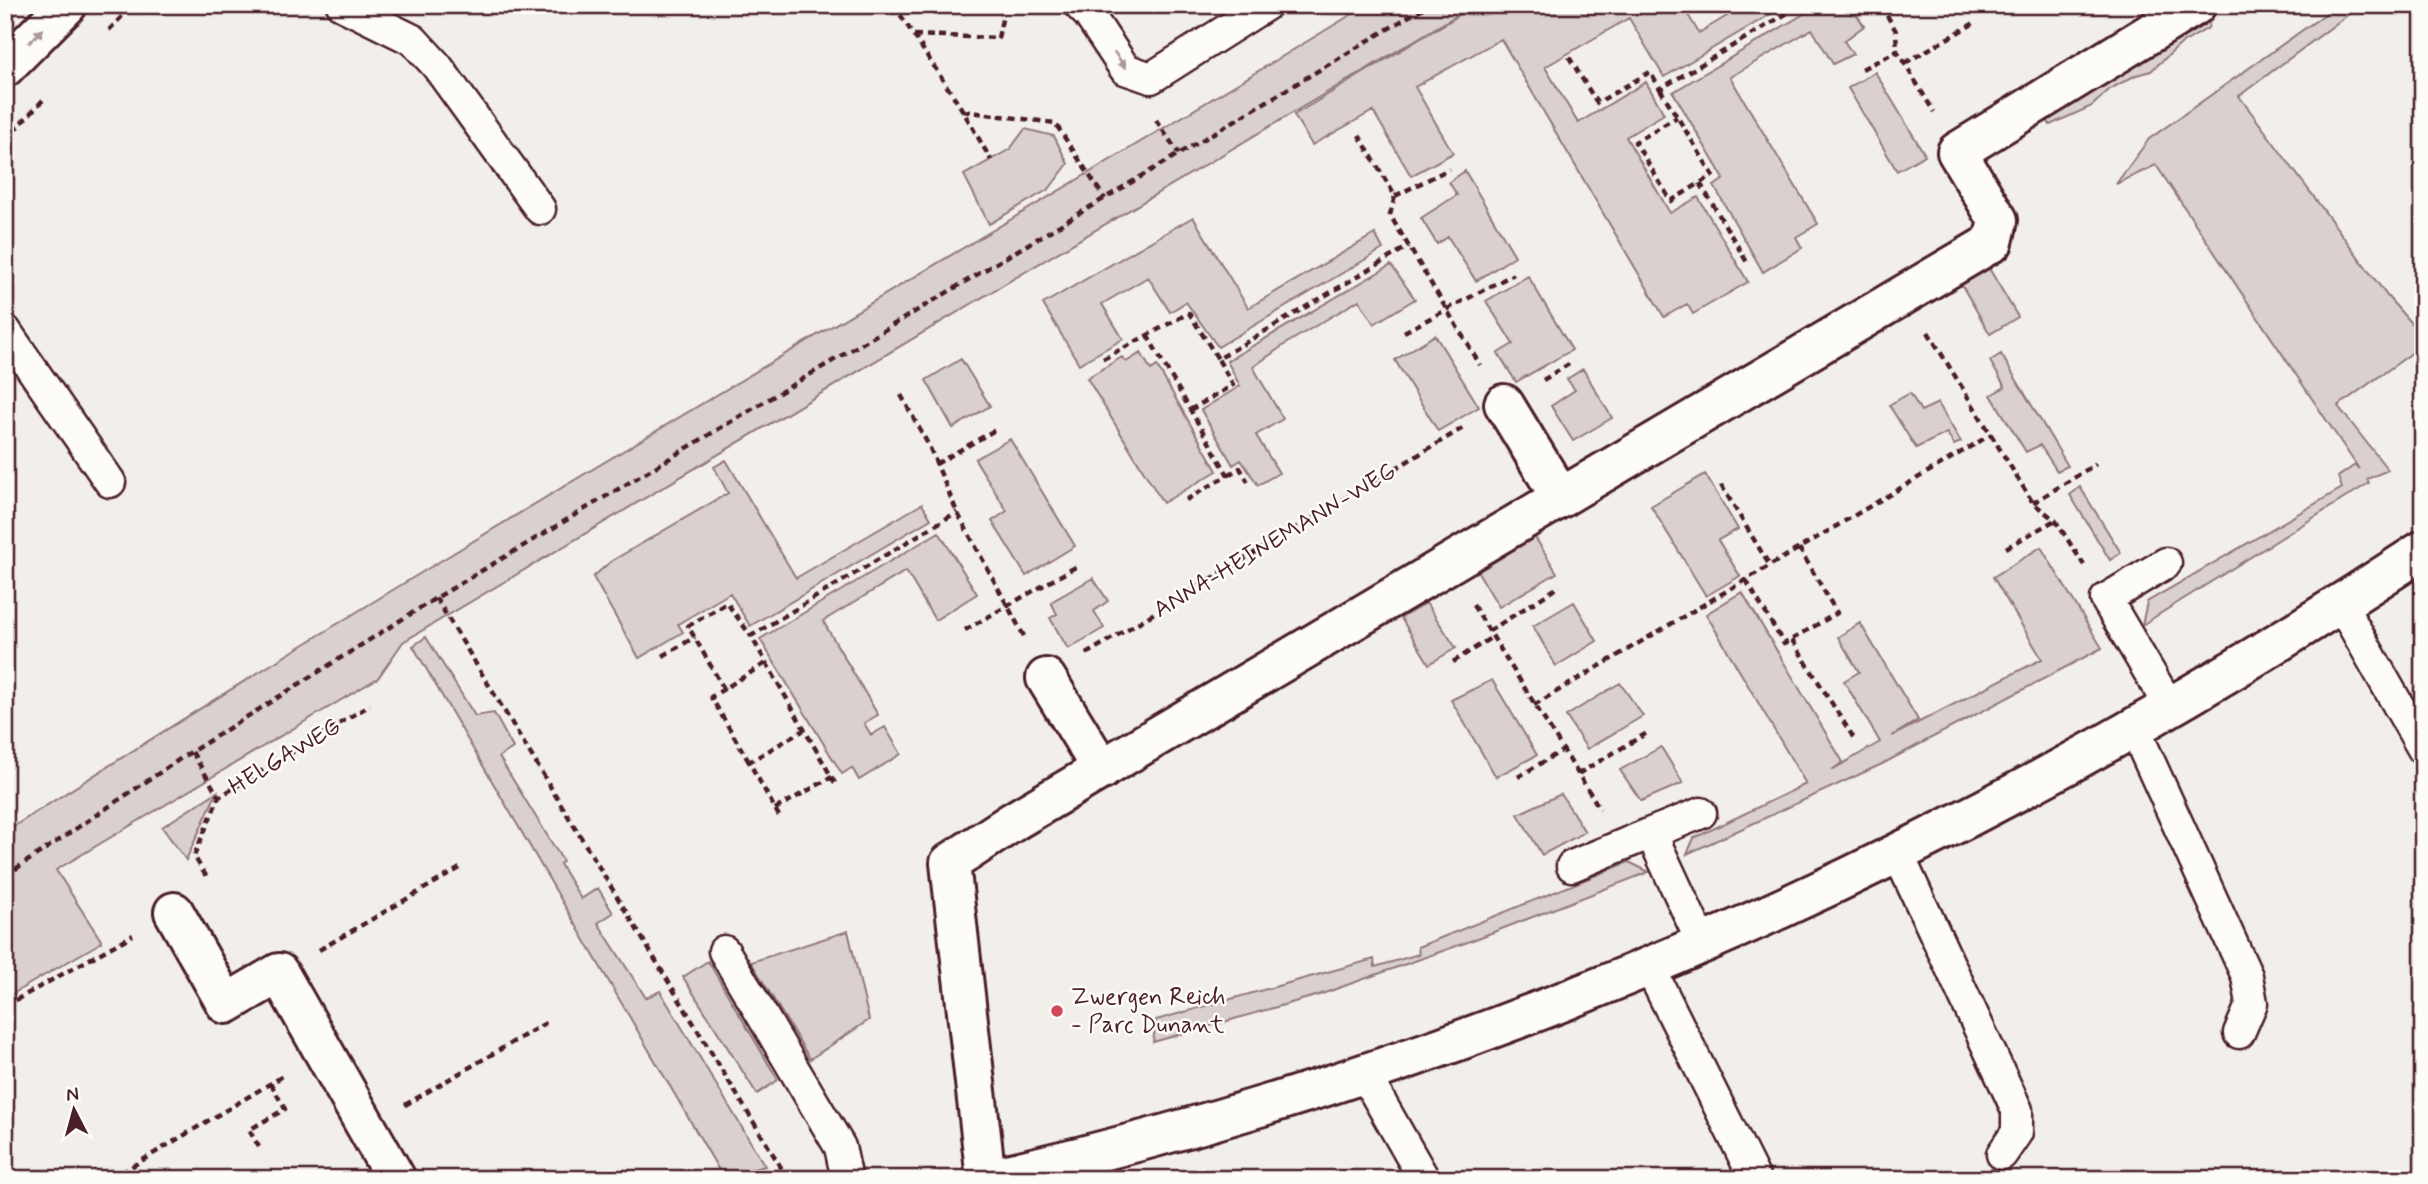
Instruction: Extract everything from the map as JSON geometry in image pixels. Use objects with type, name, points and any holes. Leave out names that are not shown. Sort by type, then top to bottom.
[{"type":"street","points":[[5,67],[66,5]]},
{"type":"street","points":[[2196,5],[1957,152],[1998,220],[1993,242],[1014,821],[950,863],[986,1179],[1075,1170],[1365,1075],[1702,943],[1898,854],[2134,730],[2342,604],[2423,550]]},
{"type":"street","points":[[1504,404],[1561,498]]},
{"type":"street","points":[[1046,678],[1102,770]]},
{"type":"street","points":[[174,912],[226,1004],[279,973],[396,1179]]},
{"type":"lane","points":[[342,5],[413,40],[437,66],[540,209]]},
{"type":"lane","points":[[1079,5],[1090,16],[1125,69],[1151,78],[1266,5]]},
{"type":"lane","points":[[5,330],[110,482]]},
{"type":"lane","points":[[2166,563],[2106,599],[2171,709]]},
{"type":"lane","points":[[2342,604],[2423,748]]},
{"type":"lane","points":[[2134,730],[2247,976],[2252,1003],[2239,1033]]},
{"type":"lane","points":[[1572,866],[1701,813]]},
{"type":"lane","points":[[1651,833],[1702,943]]},
{"type":"lane","points":[[1898,854],[2017,1111],[2017,1132],[2002,1154]]},
{"type":"lane","points":[[724,951],[840,1147],[847,1179]]},
{"type":"lane","points":[[1649,966],[1755,1179]]},
{"type":"lane","points":[[1365,1075],[1424,1179]]},
{"type":"path","points":[[894,5],[963,111],[991,160]]},
{"type":"path","points":[[5,876],[192,752],[436,598],[1428,5]]},
{"type":"path","points":[[1660,89],[1801,5]]},
{"type":"path","points":[[1881,5],[1896,32],[1897,51],[1957,152]]},
{"type":"path","points":[[914,35],[998,38],[1003,15]]},
{"type":"path","points":[[1905,63],[1976,22]]},
{"type":"path","points":[[1862,69],[1897,51]]},
{"type":"path","points":[[1569,57],[1597,103],[1650,72],[1713,175],[1671,201],[1635,142],[1677,117]]},
{"type":"path","points":[[963,111],[1055,122],[1105,199]]},
{"type":"path","points":[[1359,135],[1395,196],[1390,215],[1504,404]]},
{"type":"path","points":[[1395,196],[1449,169]]},
{"type":"path","points":[[1700,184],[1748,264]]},
{"type":"path","points":[[1217,359],[1409,246]]},
{"type":"path","points":[[1404,332],[1514,274]]},
{"type":"path","points":[[1905,296],[2033,503],[2055,520],[2106,599]]},
{"type":"path","points":[[1103,359],[1189,313],[1233,385],[1190,410]]},
{"type":"path","points":[[1147,335],[1228,475]]},
{"type":"path","points":[[901,396],[957,512],[1046,678]]},
{"type":"path","name":"ANNA-HEINEMANN-WEG","points":[[1046,678],[1504,404]]},
{"type":"path","points":[[936,464],[995,430]]},
{"type":"path","points":[[1534,705],[1992,434]]},
{"type":"path","points":[[2033,503],[2096,464]]},
{"type":"path","points":[[1186,500],[1240,468],[1248,482]]},
{"type":"path","points":[[1721,485],[1769,566]]},
{"type":"path","points":[[751,636],[957,512]]},
{"type":"path","points":[[2006,548],[2055,520]]},
{"type":"path","points":[[1746,580],[1784,644],[1838,613],[1799,548]]},
{"type":"path","points":[[965,630],[1079,565]]},
{"type":"path","points":[[1447,566],[1623,844]]},
{"type":"path","points":[[1489,631],[1560,586]]},
{"type":"path","points":[[436,598],[788,1179]]},
{"type":"path","points":[[724,689],[688,626],[727,603],[751,636],[835,783]]},
{"type":"path","points":[[663,656],[695,637]]},
{"type":"path","points":[[1453,662],[1492,637]]},
{"type":"path","points":[[1791,640],[1855,740]]},
{"type":"path","points":[[766,663],[711,697],[779,816]]},
{"type":"path","name":"HELGAWEG","points":[[5,1006],[214,888],[194,856],[219,797],[370,705]]},
{"type":"path","points":[[749,762],[804,730]]},
{"type":"path","points":[[1578,774],[1647,733]]},
{"type":"path","points":[[1518,776],[1563,750]]},
{"type":"path","points":[[192,752],[219,797]]},
{"type":"path","points":[[775,809],[832,777]]},
{"type":"path","points":[[279,973],[460,869]]},
{"type":"path","points":[[368,1127],[550,1021]]},
{"type":"path","points":[[111,1179],[271,1084],[285,1110],[249,1130],[259,1147]]},
{"type":"shaded area","points":[[1367,5],[1474,5],[403,642],[378,678],[56,870],[102,942],[5,998],[5,832],[173,725],[513,517]]},
{"type":"shaded area","points":[[1476,5],[1682,5],[1699,33],[1745,5],[1786,5],[1664,77],[1629,18],[1545,67],[1578,123],[1646,82],[1664,114],[1626,137],[1670,213],[1698,197],[1748,282],[1693,314],[1687,304],[1664,317],[1501,39],[1415,87],[1453,153],[1411,176],[1373,111],[1312,145],[1294,115]]},
{"type":"shaded area","points":[[1819,5],[1851,5],[1864,26],[1844,41],[1853,54],[1833,64],[1812,29],[1730,77],[1818,224],[1796,237],[1802,248],[1763,272],[1714,186],[1724,179],[1673,92]]},
{"type":"shaded area","points":[[2338,5],[2361,5],[2239,96],[2388,297],[2423,337],[2423,345],[2338,406],[2388,470],[2367,479],[2369,483],[2142,625],[2147,602],[2342,488],[2338,477],[2355,465],[2359,469],[2156,165],[2116,184],[2149,139]]},
{"type":"shaded area","points":[[2212,13],[2208,28],[2181,44],[2151,71],[2136,75],[2110,89],[2092,106],[2050,125],[2045,117]]},
{"type":"shaded area","points":[[1875,72],[1925,155],[1897,171],[1848,88]]},
{"type":"shaded area","points":[[1025,129],[1054,136],[1068,164],[1049,189],[989,224],[964,175],[1010,149]]},
{"type":"shaded area","points":[[1465,171],[1515,256],[1476,281],[1448,237],[1437,244],[1421,218],[1457,195],[1449,182]]},
{"type":"shaded area","points":[[1193,217],[1248,308],[1375,234],[1383,249],[1218,347],[1186,302],[1170,312],[1148,277],[1102,304],[1123,339],[1079,364],[1043,304]]},
{"type":"shaded area","points":[[1391,265],[1415,299],[1374,324],[1359,300],[1287,343],[1253,367],[1283,419],[1256,435],[1279,473],[1258,485],[1241,460],[1233,465],[1201,410],[1240,386],[1227,361]]},
{"type":"shaded area","points":[[1987,265],[2018,317],[1990,334],[1960,282]]},
{"type":"shaded area","points":[[1528,276],[1572,350],[1516,382],[1498,353],[1513,344],[1486,301]]},
{"type":"shaded area","points":[[1435,335],[1479,407],[1438,431],[1395,360]]},
{"type":"shaded area","points":[[1141,353],[1151,370],[1157,366],[1217,471],[1163,503],[1087,378],[1122,357],[1126,362]]},
{"type":"shaded area","points":[[2001,354],[2068,466],[2057,471],[2040,445],[2026,452],[1991,395],[2005,387],[1990,361]]},
{"type":"shaded area","points":[[961,359],[990,406],[953,428],[926,380]]},
{"type":"shaded area","points":[[1583,369],[1612,418],[1573,441],[1551,406],[1575,390],[1567,379]]},
{"type":"shaded area","points":[[1910,393],[1921,411],[1938,403],[1961,442],[1954,445],[1947,433],[1916,448],[1889,405]]},
{"type":"shaded area","points":[[1010,439],[1075,546],[1026,576],[992,521],[1007,511],[975,459]]},
{"type":"shaded area","points":[[726,460],[796,578],[922,504],[931,519],[750,626],[730,593],[678,624],[683,632],[639,658],[593,577],[610,562],[728,493],[714,467]]},
{"type":"shaded area","points":[[1705,474],[1738,529],[1718,540],[1740,576],[1706,596],[1651,506]]},
{"type":"shaded area","points":[[2080,487],[2121,553],[2110,560],[2070,495]]},
{"type":"shaded area","points":[[939,532],[977,594],[935,620],[906,571],[823,621],[878,715],[864,723],[871,735],[885,727],[901,754],[859,780],[852,768],[842,774],[760,639]]},
{"type":"shaded area","points":[[1535,537],[1557,573],[1499,607],[1478,572]]},
{"type":"shaded area","points":[[2041,547],[2102,648],[1882,764],[1687,854],[1694,838],[1806,784],[1706,614],[1742,592],[1843,762],[1832,770],[1880,742],[1844,681],[1859,672],[1838,637],[1860,623],[1918,720],[1892,736],[2042,659],[1993,577]]},
{"type":"shaded area","points":[[1093,578],[1108,601],[1094,611],[1104,628],[1068,649],[1050,618],[1057,614],[1051,602]]},
{"type":"shaded area","points":[[1574,602],[1597,641],[1556,666],[1533,626]]},
{"type":"shaded area","points":[[1426,603],[1456,648],[1429,664],[1401,618]]},
{"type":"shaded area","points":[[426,637],[475,716],[494,713],[513,748],[499,757],[563,861],[560,864],[581,899],[598,888],[613,913],[598,923],[646,998],[660,991],[765,1166],[723,1177],[413,646]]},
{"type":"shaded area","points":[[1492,680],[1537,755],[1496,777],[1451,700]]},
{"type":"shaded area","points":[[1620,683],[1643,716],[1587,749],[1566,716]]},
{"type":"shaded area","points":[[1661,747],[1683,783],[1641,801],[1620,770]]},
{"type":"shaded area","points":[[217,792],[186,860],[162,827]]},
{"type":"shaded area","points":[[1561,794],[1585,832],[1542,855],[1518,814]]},
{"type":"shaded area","points":[[1629,862],[1649,872],[1465,943],[1319,995],[1153,1042],[1156,1020],[1374,959],[1375,967],[1419,954],[1418,947]]},
{"type":"shaded area","points":[[848,931],[869,1020],[810,1059],[751,962]]},
{"type":"shaded area","points":[[708,961],[778,1080],[757,1094],[683,977]]},
{"type":"place","name":"Zwergen Reich - Parc Dunant","points":[[1057,1011]]}]
